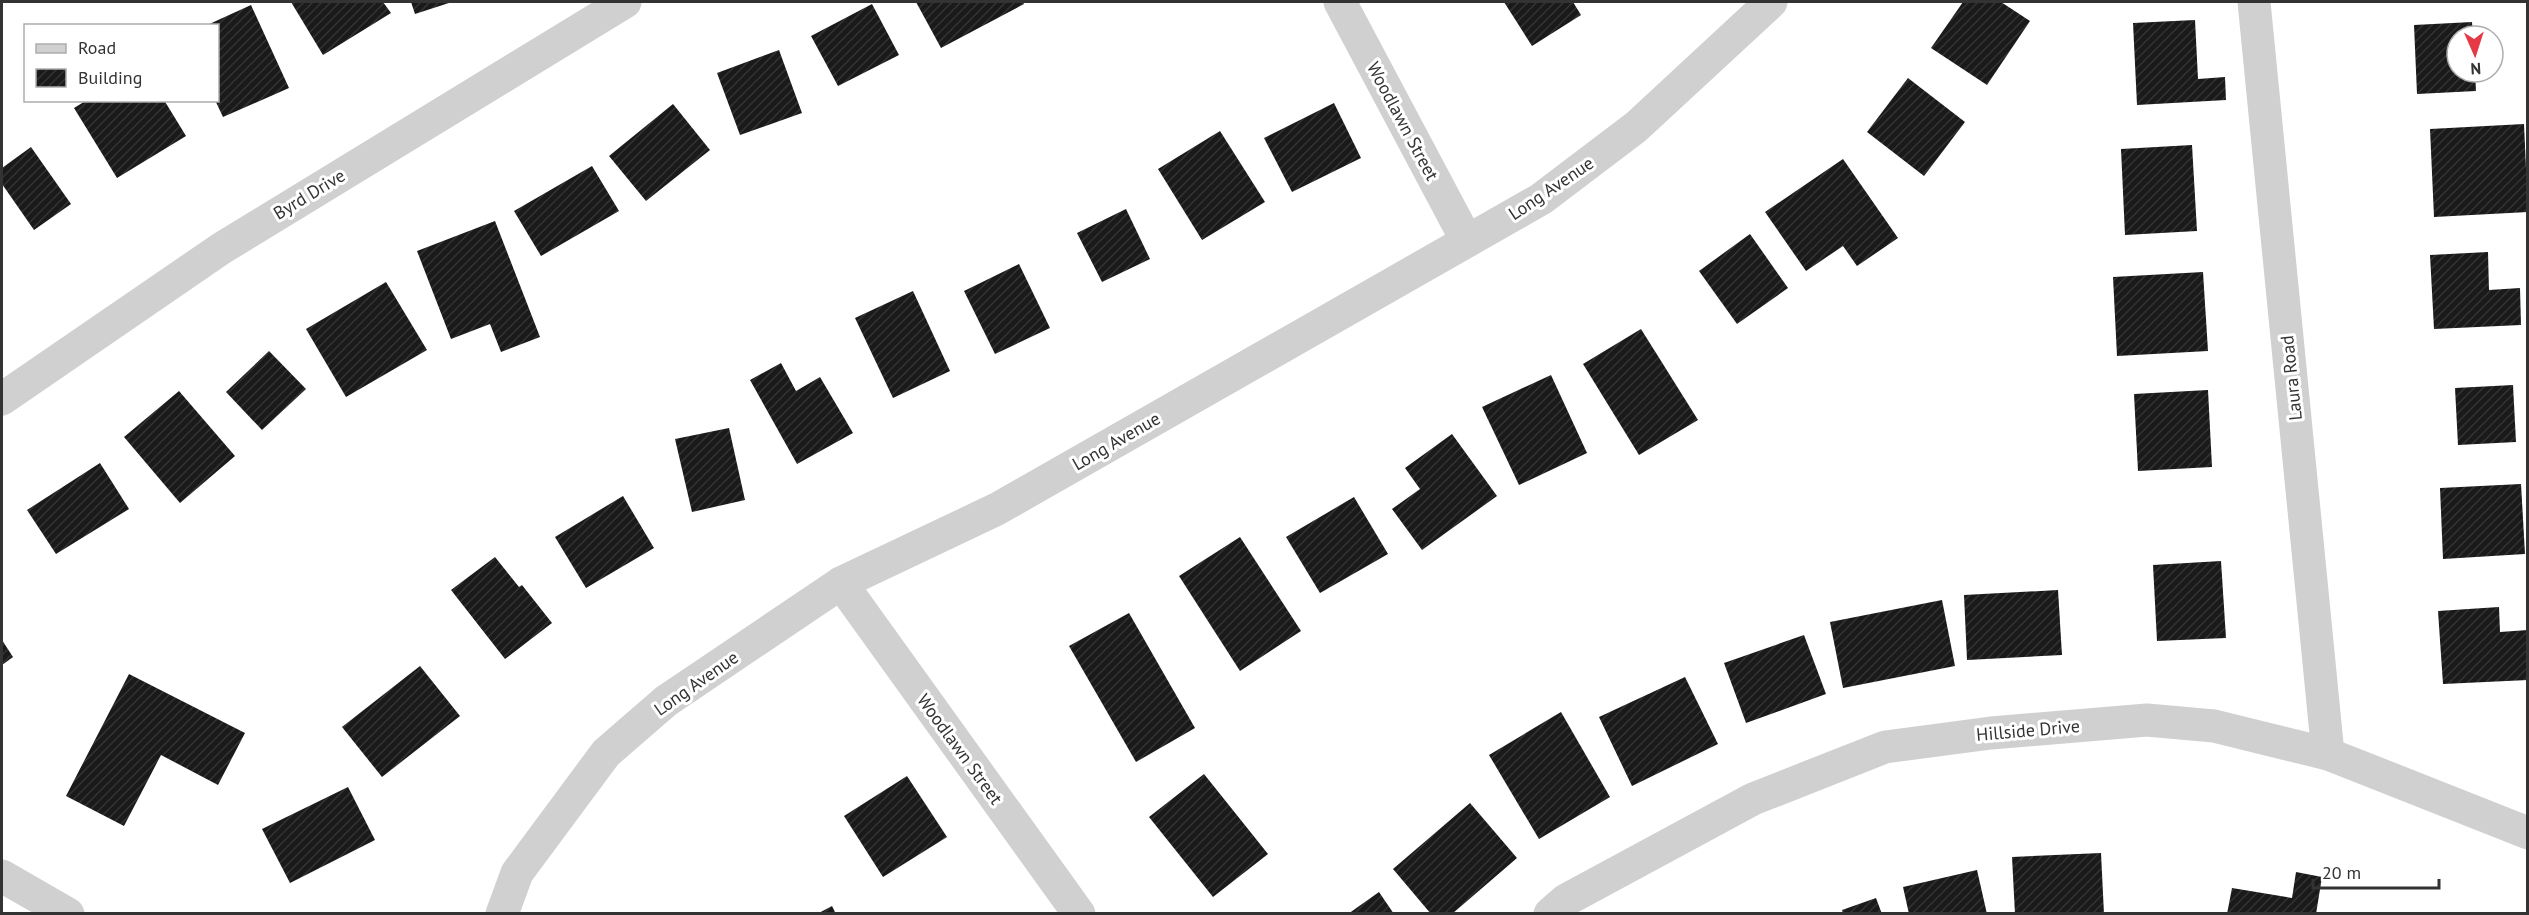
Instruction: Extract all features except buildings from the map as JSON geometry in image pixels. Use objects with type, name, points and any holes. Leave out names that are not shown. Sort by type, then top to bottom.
[{"type":"street","name":"Byrd Drive","points":[[2,399],[222,248],[625,2]]},
{"type":"street","name":"Woodlawn Street","points":[[1340,2],[1467,241]]},
{"type":"street","name":"Long Avenue","points":[[502,914],[517,873],[606,753],[666,701],[841,583],[997,509],[1541,199],[1636,127],[1771,2]]},
{"type":"street","name":"Laura Road","points":[[2254,2],[2328,754]]},
{"type":"street","name":"Woodlawn Street","points":[[841,583],[1079,914]]},
{"type":"street","name":"Hillside Drive","points":[[1550,914],[1566,900],[1754,799],[1885,747],[1991,733],[2147,720],[2214,726],[2328,754],[2528,833]]},
{"type":"street","points":[[2,876],[69,914]]}]
